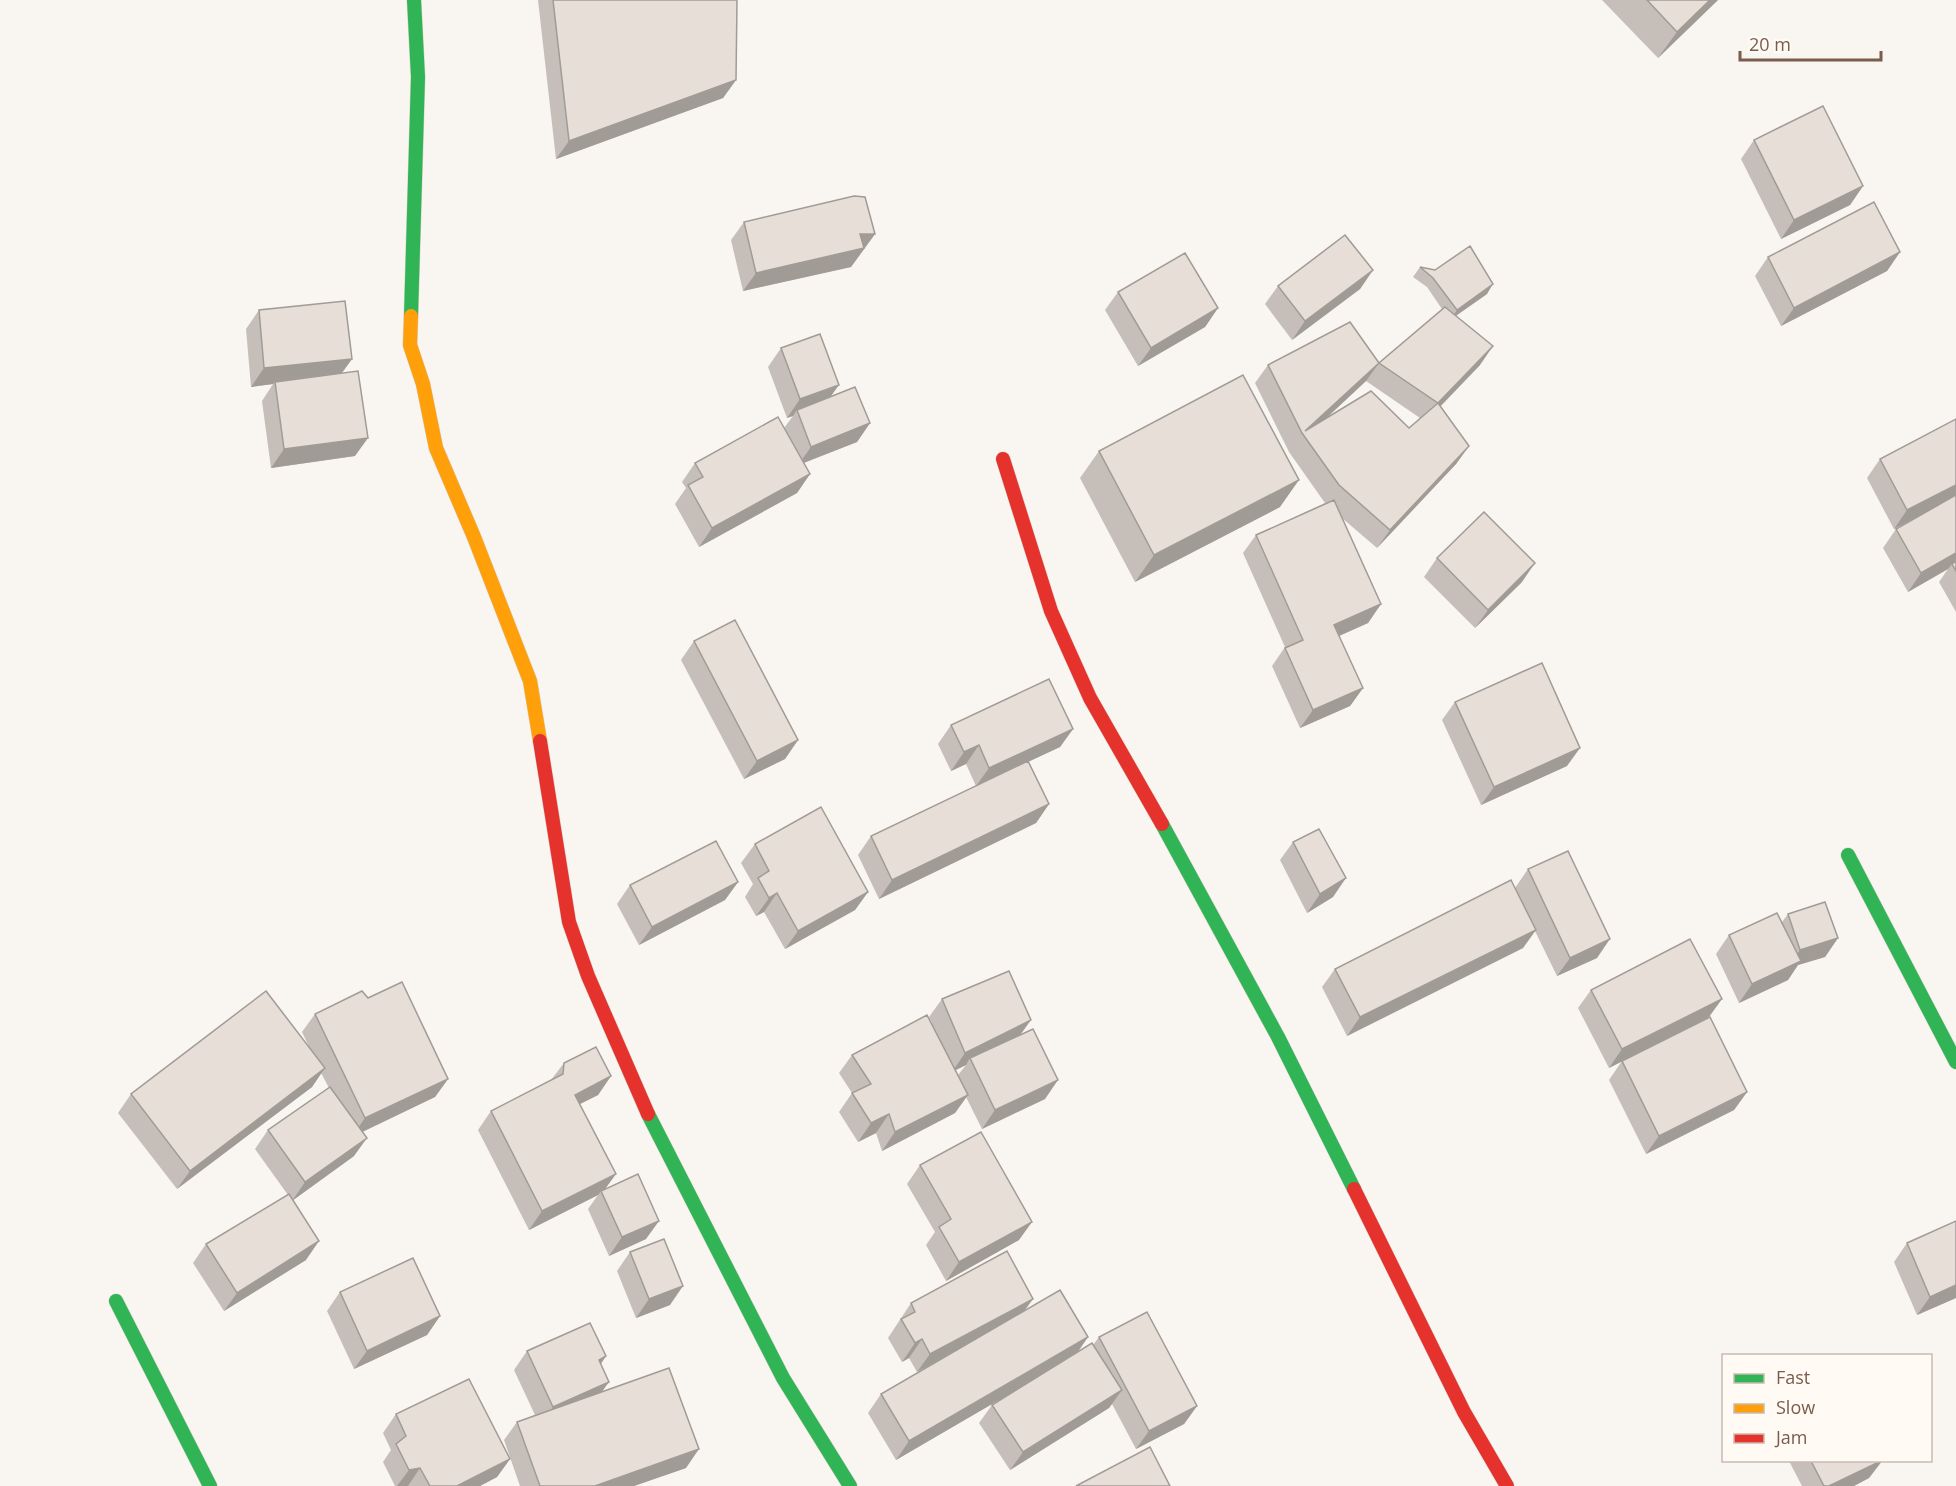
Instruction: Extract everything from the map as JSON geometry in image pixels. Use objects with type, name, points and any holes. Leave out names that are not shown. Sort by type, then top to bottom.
[{"type":"street","points":[[414,0],[418,77],[410,345],[423,384],[436,448],[474,537],[530,681],[569,922],[588,976],[644,1106],[783,1378],[850,1486]]},
{"type":"street","points":[[1003,459],[1052,611],[1090,698],[1171,838],[1278,1037],[1464,1412],[1507,1486]]},
{"type":"street","points":[[1848,855],[1956,1062]]},
{"type":"street","points":[[116,1301],[210,1486]]},
{"type":"building","points":[[553,0],[737,0],[736,80],[569,141]]},
{"type":"building","points":[[1647,0],[1710,0],[1677,32]]},
{"type":"building","points":[[1823,106],[1863,186],[1794,220],[1754,140]]},
{"type":"building","points":[[854,196],[865,197],[875,234],[860,234],[864,248],[756,273],[744,222]]},
{"type":"building","points":[[1874,202],[1900,252],[1794,308],[1768,257]]},
{"type":"building","points":[[1345,235],[1373,270],[1305,321],[1278,286]]},
{"type":"building","points":[[1470,246],[1493,284],[1457,310],[1433,278],[1420,267],[1435,270]]},
{"type":"building","points":[[1185,253],[1218,308],[1151,348],[1118,292]]},
{"type":"building","points":[[345,301],[352,359],[264,368],[259,310]]},
{"type":"building","points":[[1445,307],[1493,346],[1438,403],[1379,363]]},
{"type":"building","points":[[1350,322],[1379,363],[1305,431],[1371,391],[1409,428],[1438,403],[1469,446],[1390,530],[1339,485],[1302,433],[1268,365]]},
{"type":"building","points":[[820,334],[839,385],[800,399],[781,348]]},
{"type":"building","points":[[358,371],[368,438],[284,449],[275,382]]},
{"type":"building","points":[[1243,375],[1299,480],[1154,555],[1099,451]]},
{"type":"building","points":[[855,387],[870,423],[811,447],[797,410]]},
{"type":"building","points":[[778,417],[810,474],[712,528],[688,485],[703,477],[695,463]]},
{"type":"building","points":[[1956,419],[1956,485],[1907,510],[1880,459]]},
{"type":"building","points":[[1956,495],[1956,553],[1921,573],[1896,529]]},
{"type":"building","points":[[1334,500],[1381,604],[1334,625],[1363,688],[1313,710],[1285,648],[1303,640],[1256,535]]},
{"type":"building","points":[[1484,512],[1535,563],[1488,610],[1437,558]]},
{"type":"building","points":[[735,620],[798,740],[757,761],[694,641]]},
{"type":"building","points":[[1542,663],[1580,748],[1494,787],[1455,702]]},
{"type":"building","points":[[1049,679],[1073,729],[989,768],[979,745],[964,752],[951,725]]},
{"type":"building","points":[[1028,761],[1049,804],[892,880],[871,836]]},
{"type":"building","points":[[821,807],[868,892],[798,931],[777,893],[769,898],[758,878],[769,871],[755,844]]},
{"type":"building","points":[[1319,829],[1346,878],[1320,894],[1293,842]]},
{"type":"building","points":[[716,841],[738,882],[652,927],[630,885]]},
{"type":"building","points":[[1568,851],[1610,939],[1570,958],[1528,869]]},
{"type":"building","points":[[1511,880],[1536,930],[1360,1017],[1335,969]]},
{"type":"building","points":[[1825,902],[1838,938],[1800,950],[1788,914]]},
{"type":"building","points":[[1777,913],[1801,961],[1752,984],[1729,935]]},
{"type":"building","points":[[1690,939],[1722,999],[1622,1049],[1591,990]]},
{"type":"building","points":[[1009,971],[1031,1020],[965,1053],[942,999]]},
{"type":"building","points":[[402,982],[448,1079],[365,1118],[315,1014],[362,991],[368,998]]},
{"type":"building","points":[[266,991],[325,1068],[190,1171],[131,1094]]},
{"type":"building","points":[[927,1015],[968,1095],[895,1132],[889,1114],[871,1123],[852,1093],[871,1084],[852,1055]]},
{"type":"building","points":[[1710,1017],[1747,1092],[1659,1136],[1622,1061]]},
{"type":"building","points":[[1033,1029],[1058,1080],[995,1110],[970,1058]]},
{"type":"building","points":[[596,1047],[611,1076],[575,1095],[616,1174],[542,1211],[491,1111],[563,1074],[564,1063]]},
{"type":"building","points":[[330,1087],[367,1138],[305,1182],[268,1130]]},
{"type":"building","points":[[981,1132],[1032,1222],[959,1262],[939,1227],[951,1219],[920,1165]]},
{"type":"building","points":[[638,1174],[659,1221],[622,1237],[601,1191]]},
{"type":"building","points":[[289,1194],[319,1241],[237,1293],[206,1244]]},
{"type":"building","points":[[1956,1221],[1956,1285],[1930,1297],[1907,1243]]},
{"type":"building","points":[[664,1239],[683,1286],[649,1299],[630,1252]]},
{"type":"building","points":[[1007,1251],[1033,1299],[930,1354],[922,1339],[915,1343],[901,1319],[915,1312],[911,1303]]},
{"type":"building","points":[[413,1258],[440,1316],[367,1351],[340,1292]]},
{"type":"building","points":[[1060,1290],[1088,1337],[909,1441],[881,1394]]},
{"type":"building","points":[[1147,1312],[1197,1406],[1149,1431],[1099,1337]]},
{"type":"building","points":[[590,1323],[606,1356],[599,1360],[609,1382],[553,1407],[527,1351]]},
{"type":"building","points":[[1092,1343],[1122,1390],[1023,1452],[992,1405]]},
{"type":"building","points":[[669,1368],[699,1449],[595,1486],[540,1486],[517,1422]]},
{"type":"building","points":[[469,1379],[510,1459],[457,1486],[430,1486],[420,1468],[409,1470],[396,1444],[406,1436],[396,1414]]},
{"type":"building","points":[[1150,1447],[1170,1486],[1076,1486]]},
{"type":"building","points":[[1812,1462],[1879,1462],[1829,1486],[1824,1486]]},
{"type":"traffic: fast","points":[[411,316],[418,77],[414,0]]},
{"type":"traffic: fast","points":[[1162,824],[1278,1037],[1354,1189]]},
{"type":"traffic: fast","points":[[1848,855],[1956,1062]]},
{"type":"traffic: fast","points":[[648,1114],[783,1378],[850,1486]]},
{"type":"traffic: fast","points":[[116,1301],[210,1486]]},
{"type":"traffic: slow","points":[[411,316],[410,345],[423,384],[436,448],[474,537],[530,681],[540,741]]},
{"type":"traffic: jam","points":[[1003,459],[1051,611],[1090,698],[1162,824]]},
{"type":"traffic: jam","points":[[540,741],[569,922],[588,976],[648,1114]]},
{"type":"traffic: jam","points":[[1354,1189],[1464,1412],[1507,1486]]}]
